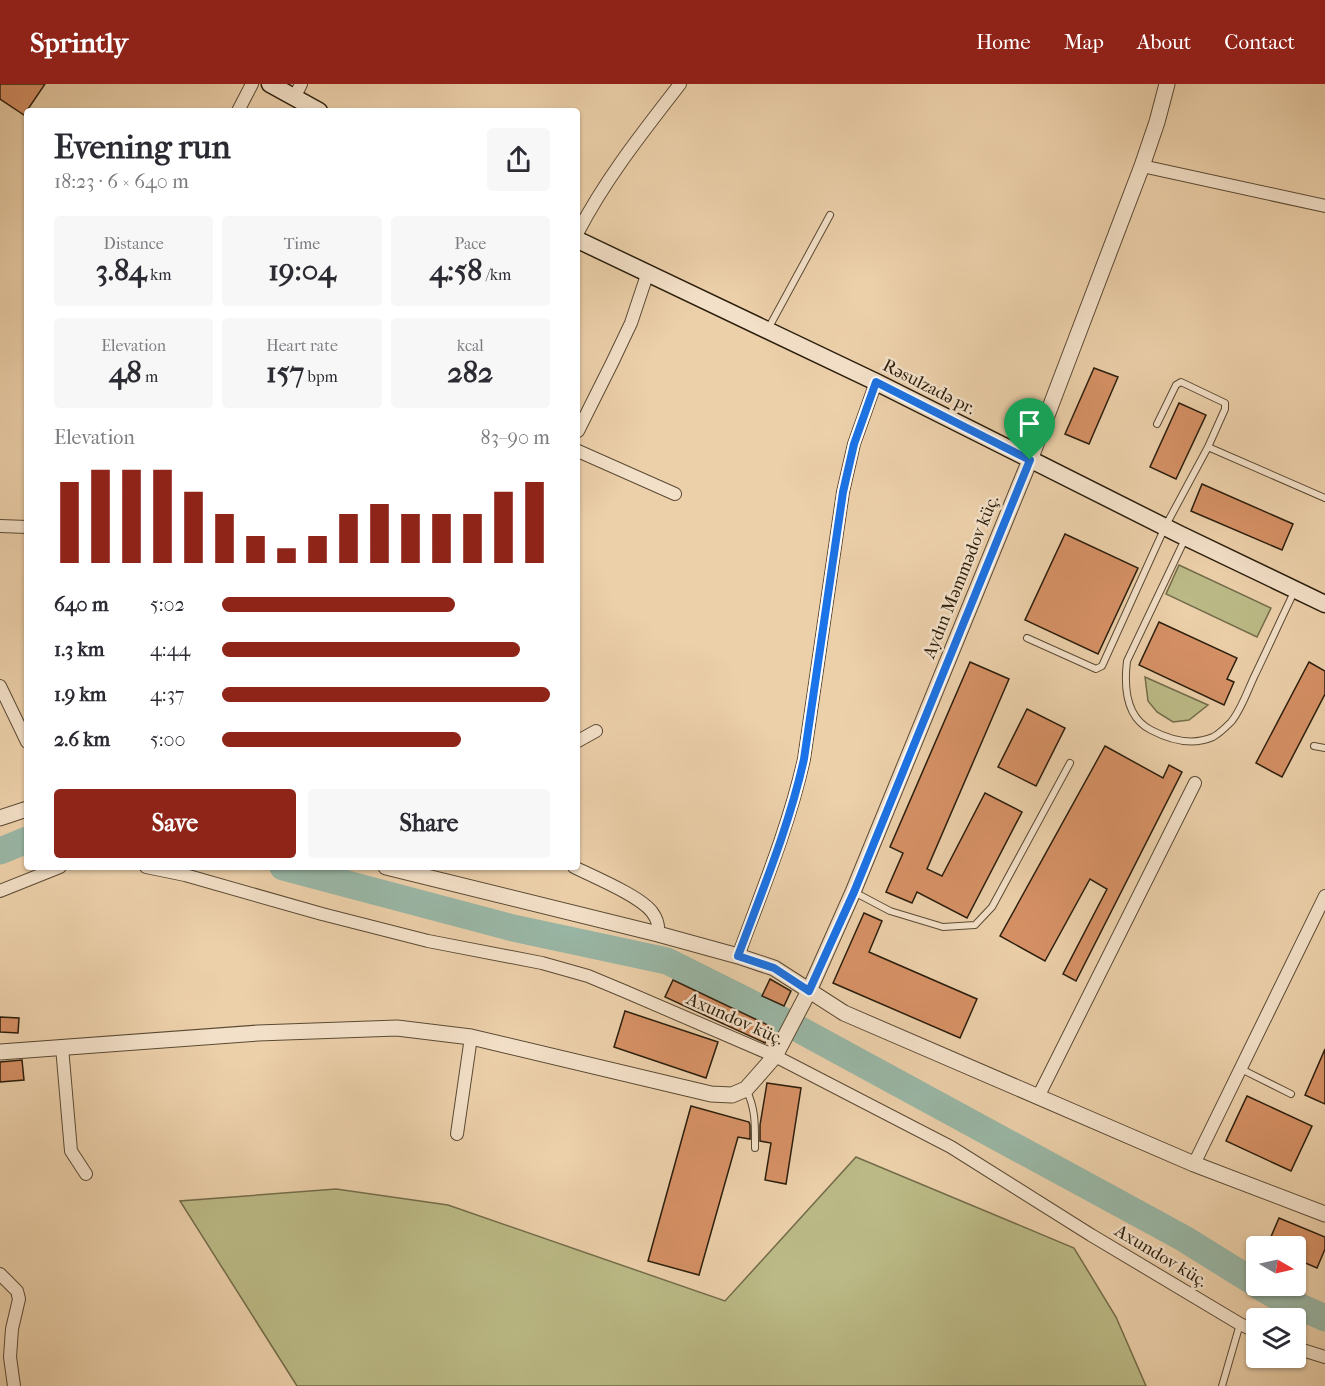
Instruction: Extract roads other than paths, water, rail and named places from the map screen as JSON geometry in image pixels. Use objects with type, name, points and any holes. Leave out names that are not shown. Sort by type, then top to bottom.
[{"type":"main road","points":[[270,84],[297,91],[316,108]]},
{"type":"main road","name":"Rəsulzadə pr.","points":[[580,241],[876,382],[1165,527],[1325,604]]},
{"type":"street","points":[[240,108],[252,84]]},
{"type":"street","points":[[580,227],[617,165],[680,84]]},
{"type":"street","name":"Aydın Məmmədov küç.","points":[[746,1089],[775,1056],[783,1042],[854,892],[1030,460],[1142,165],[1167,84]]},
{"type":"street","points":[[1142,165],[1325,206]]},
{"type":"street","points":[[580,427],[631,323],[648,272]]},
{"type":"street","points":[[738,956],[790,814],[804,759],[843,492],[854,444],[876,382]]},
{"type":"street","points":[[580,452],[675,494]]},
{"type":"street","points":[[0,526],[24,527]]},
{"type":"street","points":[[0,686],[24,736]]},
{"type":"street","points":[[580,740],[596,730]]},
{"type":"street","points":[[1038,1096],[1195,783]]},
{"type":"street","points":[[0,818],[24,810]]},
{"type":"street","points":[[0,891],[52,870]]},
{"type":"street","name":"Axundov küç.","points":[[161,870],[428,941],[542,963],[588,976],[775,1056],[951,1147],[1091,1235],[1246,1327]]},
{"type":"street","points":[[398,870],[657,934],[774,968],[844,1013],[1194,1164],[1325,1214]]},
{"type":"street","points":[[580,870],[634,898],[651,911],[659,923],[657,934]]},
{"type":"street","points":[[1194,1164],[1325,896]]},
{"type":"street","points":[[0,1052],[360,1028],[432,1031],[471,1037],[711,1094],[732,1095],[746,1089]]},
{"type":"street","points":[[457,1134],[471,1037]]},
{"type":"street","points":[[62,1047],[70,1151],[86,1174]]},
{"type":"street","points":[[0,1274],[17,1291],[19,1299],[12,1329],[10,1358],[14,1386]]},
{"type":"street","points":[[1306,1351],[1325,1357]]},
{"type":"lane","points":[[768,330],[830,215]]},
{"type":"lane","points":[[1027,638],[1096,669],[1102,666],[1165,527],[1208,447],[1225,409],[1225,403],[1181,382],[1176,385],[1156,424]]},
{"type":"lane","points":[[1208,447],[1325,498]]},
{"type":"lane","points":[[1186,537],[1127,662],[1126,699],[1147,729],[1165,737],[1197,742],[1215,736],[1231,722],[1295,589]]},
{"type":"lane","points":[[1314,746],[1325,748]]},
{"type":"lane","points":[[854,892],[890,910],[943,927],[975,925],[992,907],[1070,763]]},
{"type":"lane","points":[[1240,1069],[1291,1094]]},
{"type":"lane","points":[[746,1089],[755,1113],[754,1148]]},
{"type":"lane","points":[[1222,1386],[1240,1324]]},
{"type":"waterway","points":[[0,851],[24,841]]},
{"type":"waterway","points":[[294,870],[513,928],[667,961],[749,1002],[1183,1238],[1246,1277]]},
{"type":"waterway","points":[[1276,1296],[1325,1318]]}]
